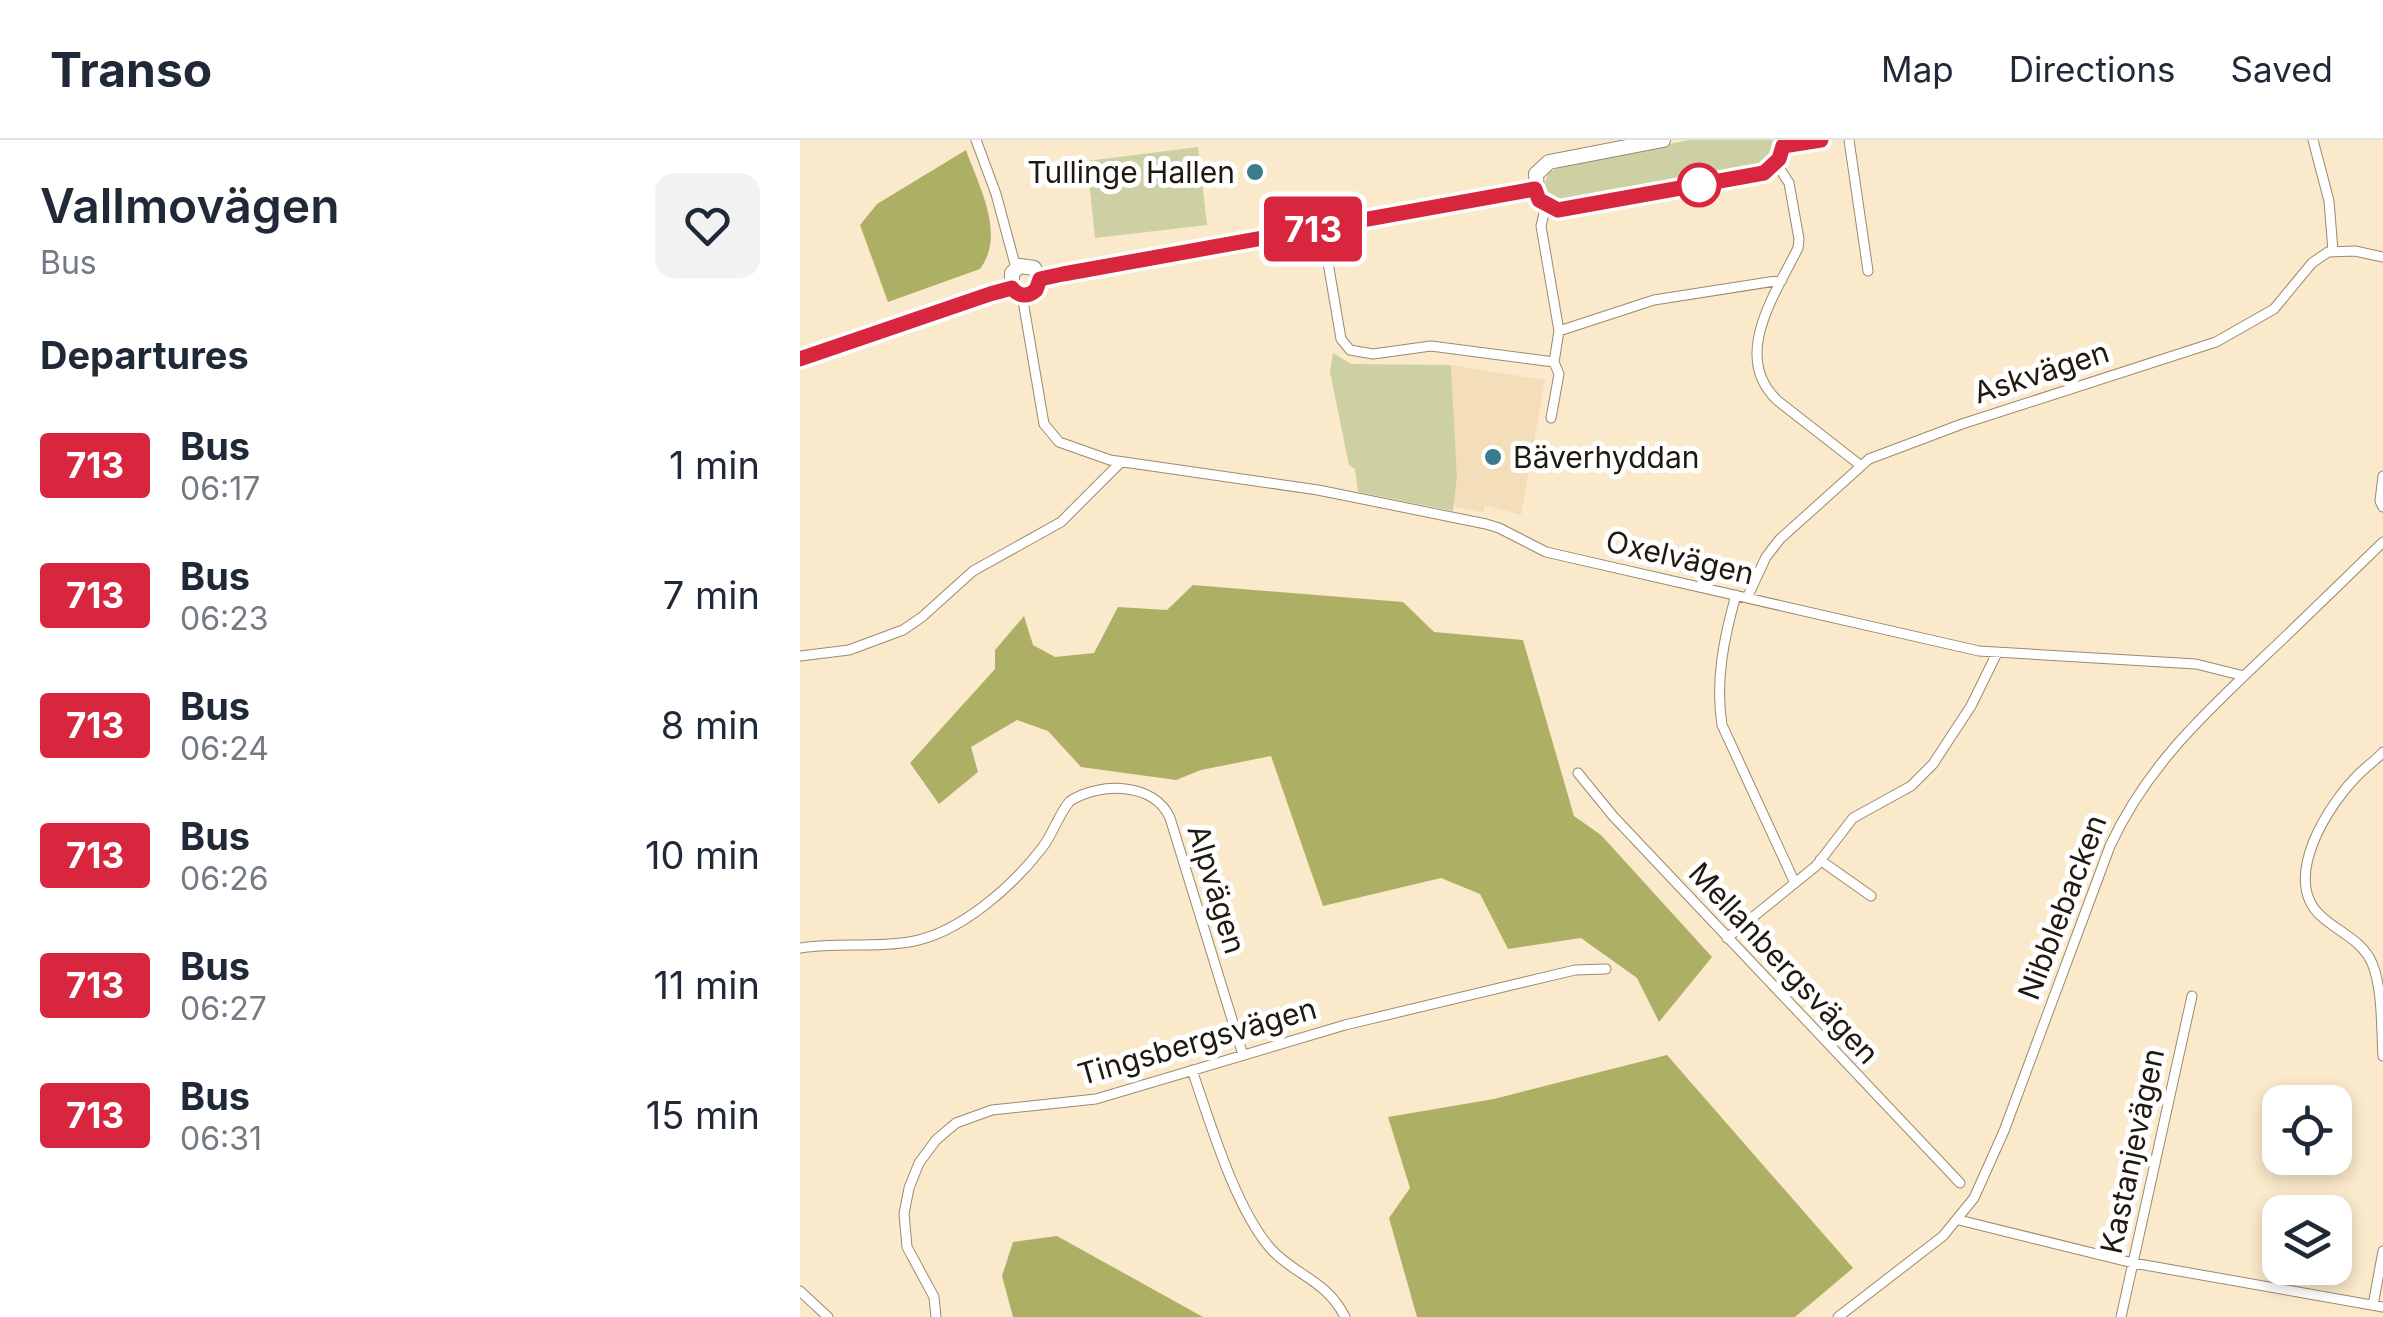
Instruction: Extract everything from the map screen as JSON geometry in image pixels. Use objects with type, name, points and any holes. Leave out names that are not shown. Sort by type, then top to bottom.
[{"type":"street","points":[[976,140],[996,194],[1016,268],[1010,278],[1017,291]]},
{"type":"street","points":[[1662,140],[1554,160],[1536,174],[1539,200],[1558,210],[1764,173],[1776,163],[1782,143],[1820,140]]},
{"type":"street","points":[[1849,140],[1868,271]]},
{"type":"street","points":[[2313,140],[2328,201],[2333,250],[2383,257]]},
{"type":"street","points":[[1776,163],[1789,183],[1798,248],[1766,311],[1758,338],[1760,374],[1767,392],[1860,465]]},
{"type":"street","points":[[1040,279],[1535,189]]},
{"type":"street","points":[[1546,205],[1541,226],[1559,331],[1554,362],[1559,374],[1551,418]]},
{"type":"street","points":[[1322,227],[1341,339],[1350,350],[1373,354],[1431,346],[1554,362]]},
{"type":"street","name":"Askvägen","points":[[1794,882],[1722,725],[1718,705],[1720,666],[1741,596],[1780,539],[1860,465],[1883,452],[2216,342],[2274,309],[2312,263],[2333,250]]},
{"type":"street","points":[[1016,268],[1031,266],[1040,279]]},
{"type":"street","points":[[800,359],[1017,291],[1036,290],[1040,279]]},
{"type":"street","points":[[1559,331],[1654,300],[1782,280]]},
{"type":"street","name":"Oxelvägen","points":[[1017,291],[1044,424],[1059,442],[1116,461],[1318,490],[1486,524],[1546,552],[1997,653],[2196,664],[2244,676]]},
{"type":"street","points":[[800,656],[850,650],[903,630],[973,572],[1061,522],[1116,461]]},
{"type":"street","points":[[2383,476],[2383,507]]},
{"type":"street","name":"Nibblebacken","points":[[1838,1317],[1907,1267],[1960,1220],[1974,1198],[2004,1131],[2110,846],[2129,806],[2174,746],[2383,542]]},
{"type":"street","points":[[1726,938],[1820,860],[1852,818],[1911,786],[1933,764],[1971,706],[1997,653]]},
{"type":"street","points":[[2383,752],[2379,765],[2360,774],[2337,802],[2307,859],[2304,884],[2312,906],[2350,936],[2371,961],[2383,1056]]},
{"type":"street","name":"Mellanbergsvägen","points":[[1578,773],[1726,938],[1960,1183]]},
{"type":"street","name":"Alpvägen","points":[[800,948],[896,944],[930,936],[960,920],[1015,877],[1045,844],[1070,802],[1104,791],[1142,791],[1158,800],[1170,818],[1243,1054]]},
{"type":"street","points":[[1820,860],[1871,896]]},
{"type":"street","name":"Tingsbergsvägen","points":[[936,1317],[934,1296],[908,1247],[904,1214],[913,1175],[936,1140],[956,1123],[981,1113],[1076,1102],[1345,1025],[1575,970],[1606,970]]},
{"type":"street","name":"Kastanjevägen","points":[[2122,1317],[2192,996]]},
{"type":"street","points":[[1192,1070],[1228,1167],[1263,1238],[1275,1253],[1322,1286],[1345,1317]]},
{"type":"street","points":[[1960,1220],[2133,1263],[2378,1306],[2383,1251]]},
{"type":"street","points":[[800,1291],[828,1317]]},
{"type":"shaded area","name":"Bäverhyddan","points":[[1451,365],[1545,380],[1521,515],[1485,505],[1483,513],[1454,506],[1457,478]]},
{"type":"green space","points":[[1689,140],[1772,140],[1774,147],[1769,160],[1756,169],[1561,203],[1543,190],[1548,173],[1566,164]]},
{"type":"green space","points":[[1198,147],[1207,225],[1095,238],[1087,161]]},
{"type":"green space","points":[[966,150],[990,226],[991,241],[980,269],[888,302],[860,225],[877,204]]},
{"type":"green space","points":[[1333,353],[1351,364],[1451,365],[1457,478],[1453,511],[1358,492],[1330,372]]},
{"type":"green space","points":[[1193,585],[1403,602],[1434,632],[1523,640],[1574,816],[1601,835],[1712,957],[1659,1022],[1637,978],[1581,938],[1508,949],[1480,894],[1441,878],[1323,906],[1271,756],[1201,770],[1176,780],[1081,767],[1048,731],[1017,720],[971,747],[978,772],[939,804],[910,763],[995,669],[995,650],[1024,616],[1033,645],[1055,657],[1094,653],[1118,607],[1167,610]]},
{"type":"green space","points":[[1667,1055],[1853,1268],[1795,1317],[1417,1317],[1389,1218],[1410,1188],[1388,1117],[1494,1099]]},
{"type":"green space","points":[[1057,1236],[1203,1317],[1013,1317],[1002,1276],[1013,1242]]},
{"type":"bus line","name":"713","points":[[800,359],[990,294],[1012,288],[1029,295],[1040,279],[1063,274],[1535,189],[1539,200],[1558,210],[1602,204],[1764,173],[1782,155],[1783,146],[1821,140]]},
{"type":"place","name":"Tullinge Hallen","points":[[1255,172]]},
{"type":"place","name":"Bäverhyddan","points":[[1493,457]]}]
